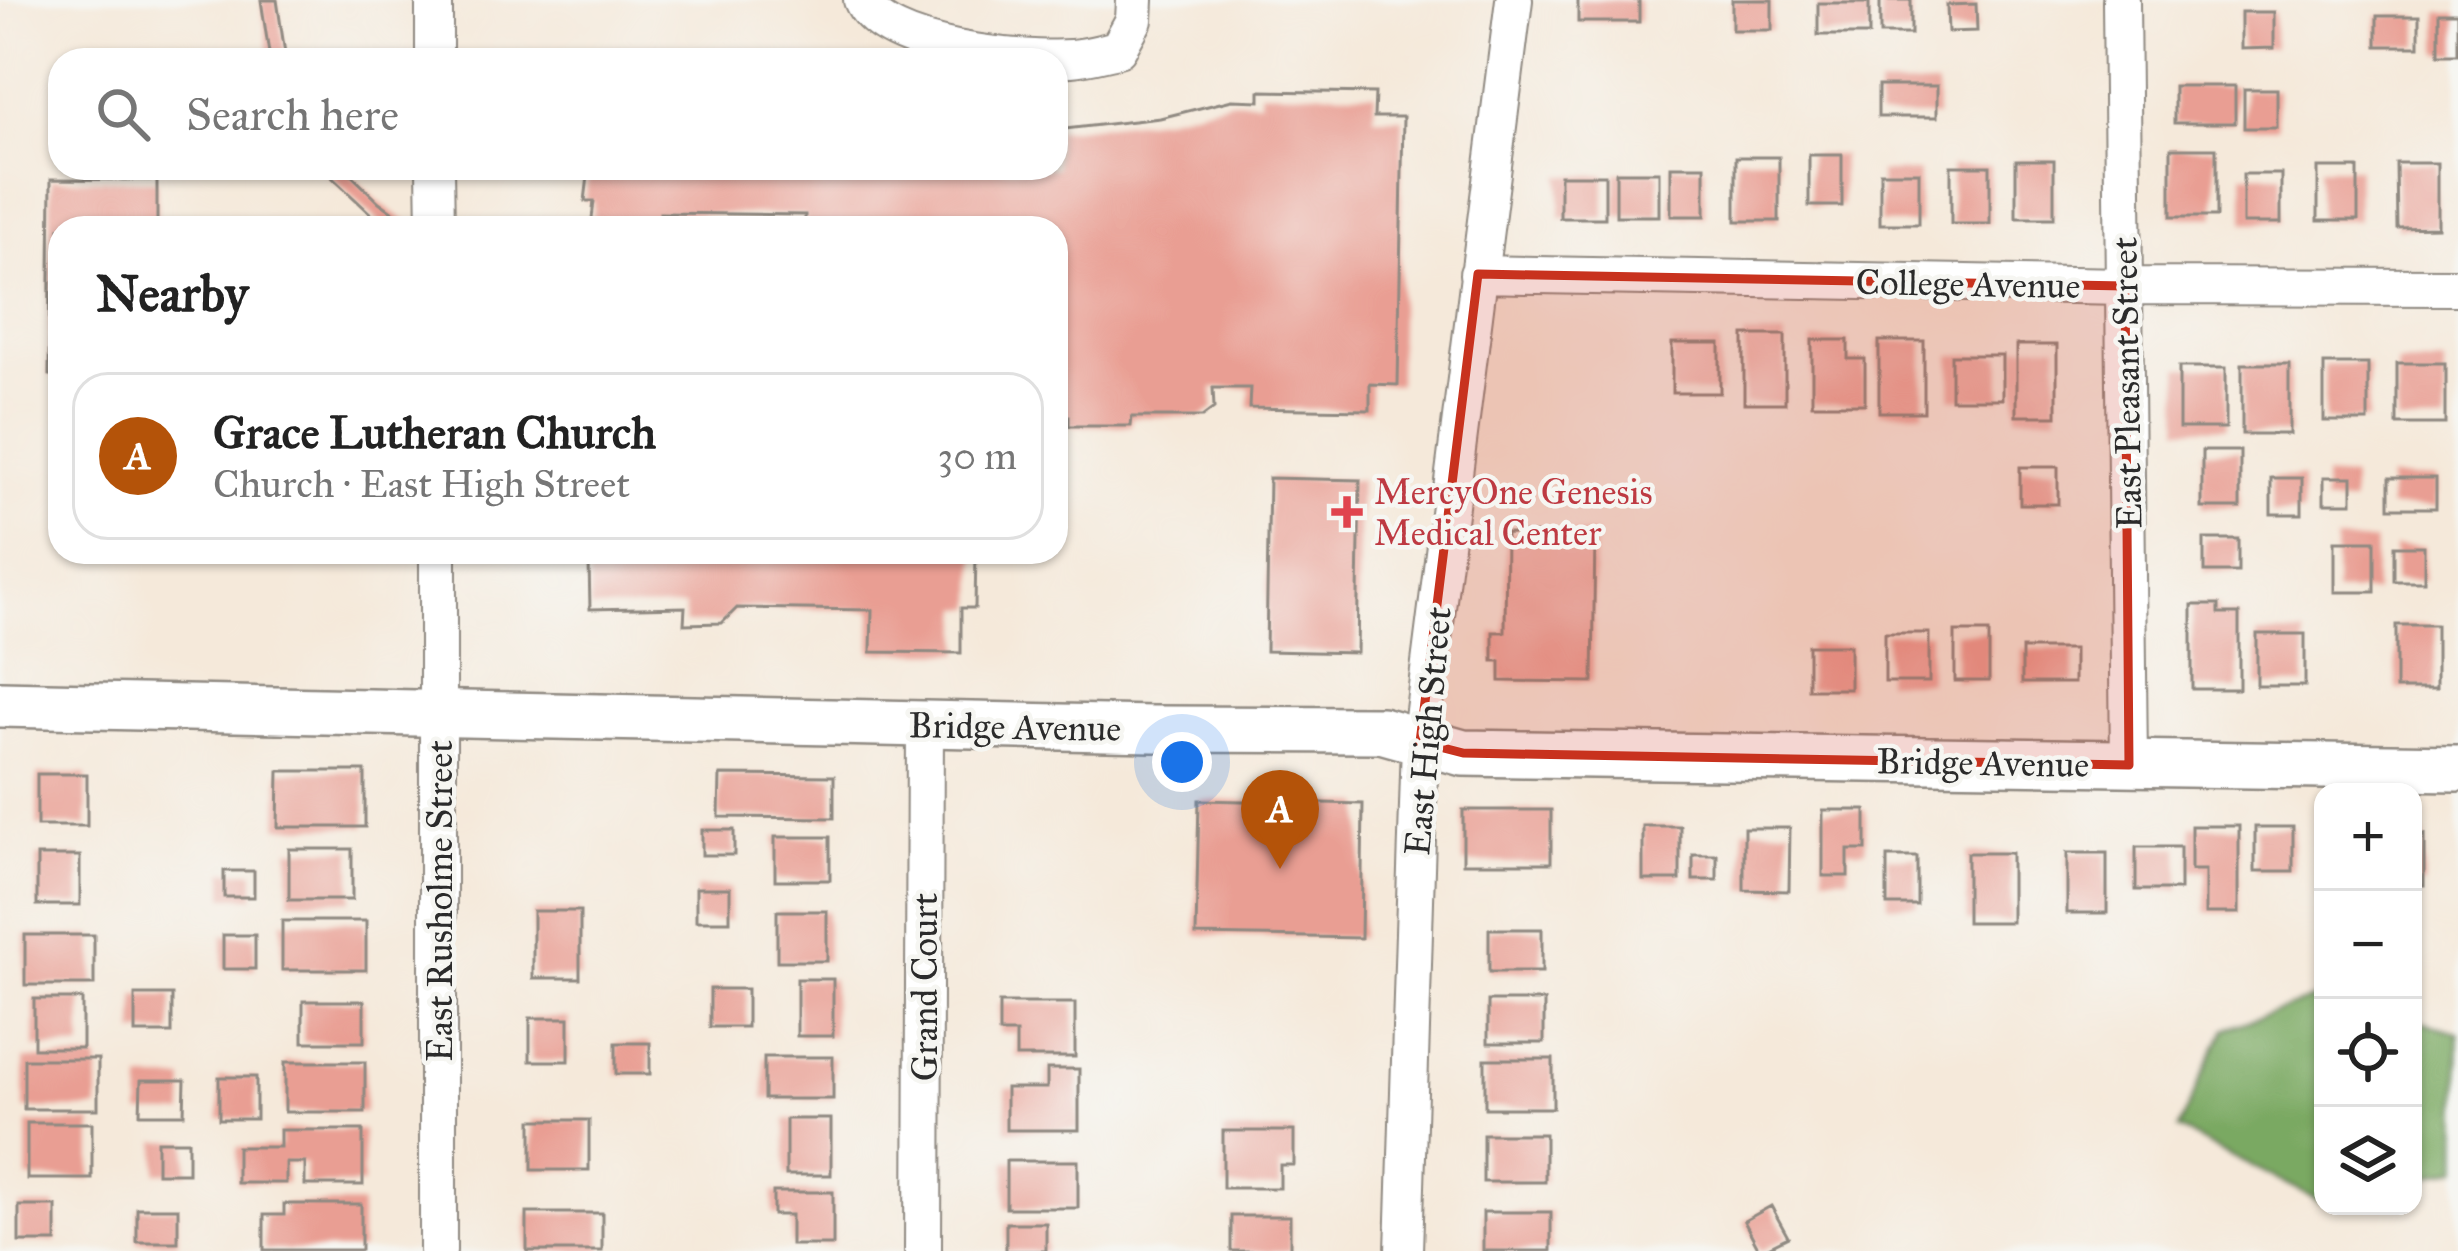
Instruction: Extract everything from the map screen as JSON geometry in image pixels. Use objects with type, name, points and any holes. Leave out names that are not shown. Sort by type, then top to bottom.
[{"type":"street","points":[[434,0],[434,48]]},
{"type":"street","points":[[862,0],[866,11],[907,38],[948,48]]},
{"type":"street","points":[[1068,58],[1118,49],[1134,20],[1135,0]]},
{"type":"street","name":"East High Street","points":[[1404,1251],[1420,742],[1514,0]]},
{"type":"street","name":"East Pleasant Street","points":[[2120,0],[2129,765]]},
{"type":"street","points":[[435,180],[436,216]]},
{"type":"street","name":"College Avenue","points":[[1478,274],[2458,287]]},
{"type":"street","name":"East Rusholme Street","points":[[438,564],[438,1251]]},
{"type":"street","name":"Bridge Avenue","points":[[0,704],[1381,730],[1462,753],[2458,769]]},
{"type":"street","name":"Grand Court","points":[[923,1251],[925,723]]},
{"type":"highlighted area","points":[[1478,274],[2125,286],[2129,765],[1463,753],[1420,742]]},
{"type":"green space","points":[[2314,999],[2314,1197],[2178,1129],[2224,1029]]},
{"type":"green space","points":[[2422,1022],[2458,1032],[2458,1168],[2422,1178]]},
{"type":"building","points":[[261,0],[277,0],[284,48],[268,48]]},
{"type":"building","points":[[1578,0],[1639,0],[1639,22],[1578,22]]},
{"type":"building","points":[[1732,0],[1772,0],[1772,30],[1732,30]]},
{"type":"building","points":[[1880,0],[1911,0],[1911,34],[1880,34]]},
{"type":"building","points":[[1818,3],[1869,3],[1869,35],[1818,35]]},
{"type":"building","points":[[1976,4],[1977,31],[1948,32],[1947,5]]},
{"type":"building","points":[[2241,12],[2274,12],[2274,48],[2241,49]]},
{"type":"building","points":[[2439,13],[2458,13],[2458,54],[2439,54]]},
{"type":"building","points":[[2377,16],[2419,16],[2419,46],[2377,46]]},
{"type":"building","points":[[1878,86],[1937,86],[1937,117],[1878,117]]},
{"type":"building","points":[[2174,86],[2235,86],[2235,123],[2174,123]]},
{"type":"building","points":[[2244,89],[2277,89],[2277,128],[2244,128]]},
{"type":"building","points":[[1260,91],[1375,93],[1374,117],[1403,117],[1398,385],[1370,384],[1370,410],[1249,408],[1250,388],[1213,388],[1214,408],[1202,417],[1132,417],[1131,426],[1069,426],[1068,216],[592,216],[594,201],[585,201],[588,180],[1068,180],[1068,129],[1160,118],[1232,100],[1260,101]]},
{"type":"building","points":[[2171,148],[2216,148],[2216,217],[2171,217]]},
{"type":"building","points":[[1809,155],[1842,155],[1842,206],[1809,206]]},
{"type":"building","points":[[1736,157],[1779,157],[1779,221],[1736,221]]},
{"type":"building","points":[[2016,160],[2054,160],[2054,218],[2016,218]]},
{"type":"building","points":[[2396,163],[2437,163],[2437,227],[2397,228]]},
{"type":"building","points":[[1671,166],[1705,166],[1705,216],[1671,216]]},
{"type":"building","points":[[1951,166],[1990,166],[1990,224],[1951,224]]},
{"type":"building","points":[[2318,168],[2358,168],[2358,220],[2318,220]]},
{"type":"building","points":[[1616,172],[1659,172],[1659,216],[1616,216]]},
{"type":"building","points":[[1880,172],[1919,172],[1919,224],[1880,224]]},
{"type":"building","points":[[2243,174],[2281,174],[2281,223],[2243,223]]},
{"type":"building","points":[[1560,175],[1605,175],[1605,218],[1560,218]]},
{"type":"building","points":[[51,180],[157,180],[157,216],[51,216]]},
{"type":"building","points":[[335,180],[356,180],[399,216],[373,216]]},
{"type":"building","points":[[1744,335],[1785,335],[1785,403],[1744,403]]},
{"type":"building","points":[[1812,340],[1848,340],[1848,359],[1865,359],[1865,404],[1812,404]]},
{"type":"building","points":[[1879,341],[1924,341],[1924,412],[1879,412]]},
{"type":"building","points":[[1672,343],[1720,343],[1720,393],[1672,393]]},
{"type":"building","points":[[2016,345],[2057,345],[2057,416],[2016,416]]},
{"type":"building","points":[[1951,355],[2002,355],[2002,399],[1951,399]]},
{"type":"building","points":[[2397,363],[2445,363],[2445,424],[2397,424]]},
{"type":"building","points":[[2242,364],[2289,364],[2289,434],[2242,434]]},
{"type":"building","points":[[2324,364],[2368,364],[2368,421],[2324,421]]},
{"type":"building","points":[[2179,367],[2226,367],[2226,428],[2179,428]]},
{"type":"building","points":[[2202,451],[2240,451],[2240,508],[2202,508]]},
{"type":"building","points":[[2020,467],[2058,467],[2058,504],[2020,504]]},
{"type":"building","points":[[2324,477],[2352,477],[2352,503],[2324,503]]},
{"type":"building","points":[[1269,478],[1360,480],[1357,653],[1266,651]]},
{"type":"building","points":[[2271,478],[2302,478],[2302,514],[2271,514]]},
{"type":"building","points":[[2389,478],[2436,478],[2436,508],[2389,508]]},
{"type":"building","points":[[1506,533],[1595,534],[1593,682],[1500,681],[1500,661],[1493,661],[1493,632],[1505,632]]},
{"type":"building","points":[[2204,539],[2238,539],[2238,572],[2204,572]]},
{"type":"building","points":[[2335,541],[2375,541],[2375,592],[2335,592]]},
{"type":"building","points":[[2394,546],[2424,546],[2424,581],[2394,581]]},
{"type":"building","points":[[589,564],[976,564],[975,608],[961,608],[961,653],[871,652],[872,610],[737,608],[722,623],[684,624],[685,607],[590,609]]},
{"type":"building","points":[[2192,605],[2218,605],[2218,614],[2239,614],[2239,689],[2192,689]]},
{"type":"building","points":[[2396,625],[2436,625],[2436,689],[2396,689]]},
{"type":"building","points":[[1955,632],[1989,632],[1989,681],[1955,681]]},
{"type":"building","points":[[1885,633],[1929,633],[1929,682],[1885,682]]},
{"type":"building","points":[[2257,634],[2305,634],[2305,686],[2257,686]]},
{"type":"building","points":[[1808,645],[1850,645],[1850,689],[1808,689]]},
{"type":"building","points":[[2022,649],[2074,649],[2074,683],[2022,683]]},
{"type":"building","points":[[279,771],[365,771],[365,827],[278,827]]},
{"type":"building","points":[[37,774],[87,774],[87,826],[37,826]]},
{"type":"building","points":[[720,775],[834,776],[834,818],[719,817]]},
{"type":"building","points":[[1199,800],[1363,804],[1361,938],[1196,935]]},
{"type":"building","points":[[1463,810],[1551,810],[1551,863],[1463,863]]},
{"type":"building","points":[[1823,810],[1866,810],[1866,850],[1848,850],[1848,876],[1823,876]]},
{"type":"building","points":[[1643,826],[1680,826],[1680,880],[1643,880]]},
{"type":"building","points":[[2191,826],[2239,826],[2239,913],[2206,913],[2206,870],[2191,870]]},
{"type":"building","points":[[2255,827],[2293,827],[2293,871],[2255,871]]},
{"type":"building","points":[[1744,828],[1790,828],[1789,891],[1744,890]]},
{"type":"building","points":[[702,830],[734,830],[734,855],[702,855]]},
{"type":"building","points":[[2422,834],[2424,834],[2422,885]]},
{"type":"building","points":[[775,837],[830,837],[830,880],[775,880]]},
{"type":"building","points":[[2136,847],[2180,847],[2180,890],[2136,890]]},
{"type":"building","points":[[289,849],[352,849],[352,900],[289,900]]},
{"type":"building","points":[[1967,853],[2011,853],[2011,922],[1967,922]]},
{"type":"building","points":[[2067,853],[2107,853],[2107,913],[2067,913]]},
{"type":"building","points":[[1693,855],[1717,855],[1717,880],[1693,880]]},
{"type":"building","points":[[37,856],[80,856],[80,905],[37,905]]},
{"type":"building","points":[[1887,857],[1917,857],[1917,905],[1887,905]]},
{"type":"building","points":[[224,871],[254,871],[254,897],[224,897]]},
{"type":"building","points":[[696,888],[730,888],[730,921],[696,921]]},
{"type":"building","points":[[533,911],[580,911],[580,978],[533,978]]},
{"type":"building","points":[[777,911],[827,911],[827,961],[777,961]]},
{"type":"building","points":[[282,921],[366,921],[366,970],[282,970]]},
{"type":"building","points":[[1489,929],[1542,929],[1542,972],[1489,972]]},
{"type":"building","points":[[25,935],[94,935],[94,985],[25,985]]},
{"type":"building","points":[[223,935],[255,935],[255,969],[223,969]]},
{"type":"building","points":[[797,979],[833,979],[833,1036],[797,1036]]},
{"type":"building","points":[[710,989],[747,989],[747,1027],[710,1027]]},
{"type":"building","points":[[135,995],[172,995],[172,1033],[135,1033]]},
{"type":"building","points":[[34,999],[82,999],[82,1048],[34,1048]]},
{"type":"building","points":[[303,1001],[364,1001],[364,1042],[303,1042]]},
{"type":"building","points":[[1488,1001],[1544,1001],[1544,1043],[1488,1043]]},
{"type":"building","points":[[999,1003],[1075,1003],[1075,1057],[1016,1057],[1016,1033],[999,1033]]},
{"type":"building","points":[[530,1018],[569,1018],[569,1061],[530,1061]]},
{"type":"building","points":[[616,1043],[650,1043],[650,1074],[616,1074]]},
{"type":"building","points":[[764,1057],[833,1057],[833,1099],[764,1099]]},
{"type":"building","points":[[24,1059],[98,1059],[98,1109],[24,1109]]},
{"type":"building","points":[[1485,1059],[1553,1059],[1553,1108],[1485,1108]]},
{"type":"building","points":[[285,1062],[365,1062],[365,1112],[285,1112]]},
{"type":"building","points":[[1047,1069],[1079,1069],[1079,1130],[1006,1130],[1006,1088],[1047,1088]]},
{"type":"building","points":[[219,1077],[256,1077],[256,1119],[219,1119]]},
{"type":"building","points":[[141,1080],[185,1080],[184,1114],[140,1114]]},
{"type":"building","points":[[786,1119],[831,1119],[831,1175],[786,1175]]},
{"type":"building","points":[[532,1120],[589,1120],[589,1170],[532,1170]]},
{"type":"building","points":[[27,1123],[92,1123],[92,1179],[27,1179]]},
{"type":"building","points":[[280,1130],[363,1130],[363,1185],[305,1185],[305,1163],[286,1163],[286,1183],[237,1183],[237,1147],[280,1147]]},
{"type":"building","points":[[1223,1131],[1294,1131],[1294,1165],[1280,1165],[1280,1188],[1223,1188]]},
{"type":"building","points":[[1483,1134],[1545,1134],[1545,1182],[1483,1182]]},
{"type":"building","points":[[157,1141],[188,1141],[188,1173],[157,1173]]},
{"type":"building","points":[[1006,1161],[1078,1161],[1078,1208],[1006,1208]]},
{"type":"building","points":[[773,1192],[833,1192],[833,1245],[791,1245],[791,1215],[773,1215]]},
{"type":"building","points":[[284,1204],[361,1204],[361,1250],[264,1250],[264,1215],[284,1215]]},
{"type":"building","points":[[19,1206],[56,1206],[56,1242],[19,1242]]},
{"type":"building","points":[[1771,1206],[1788,1237],[1760,1251],[1744,1221]]},
{"type":"building","points":[[137,1208],[178,1208],[178,1242],[137,1242]]},
{"type":"building","points":[[1483,1212],[1551,1212],[1551,1251],[1483,1251]]},
{"type":"building","points":[[527,1213],[602,1213],[602,1251],[527,1251]]},
{"type":"building","points":[[1231,1216],[1290,1216],[1290,1251],[1231,1251]]},
{"type":"building","points":[[1006,1223],[1046,1223],[1046,1251],[1006,1251]]},
{"type":"place","name":"MercyOne Genesis Medical Center","points":[[1347,512]]},
{"type":"place","name":"Grace Lutheran Church","points":[[1280,869]]}]
